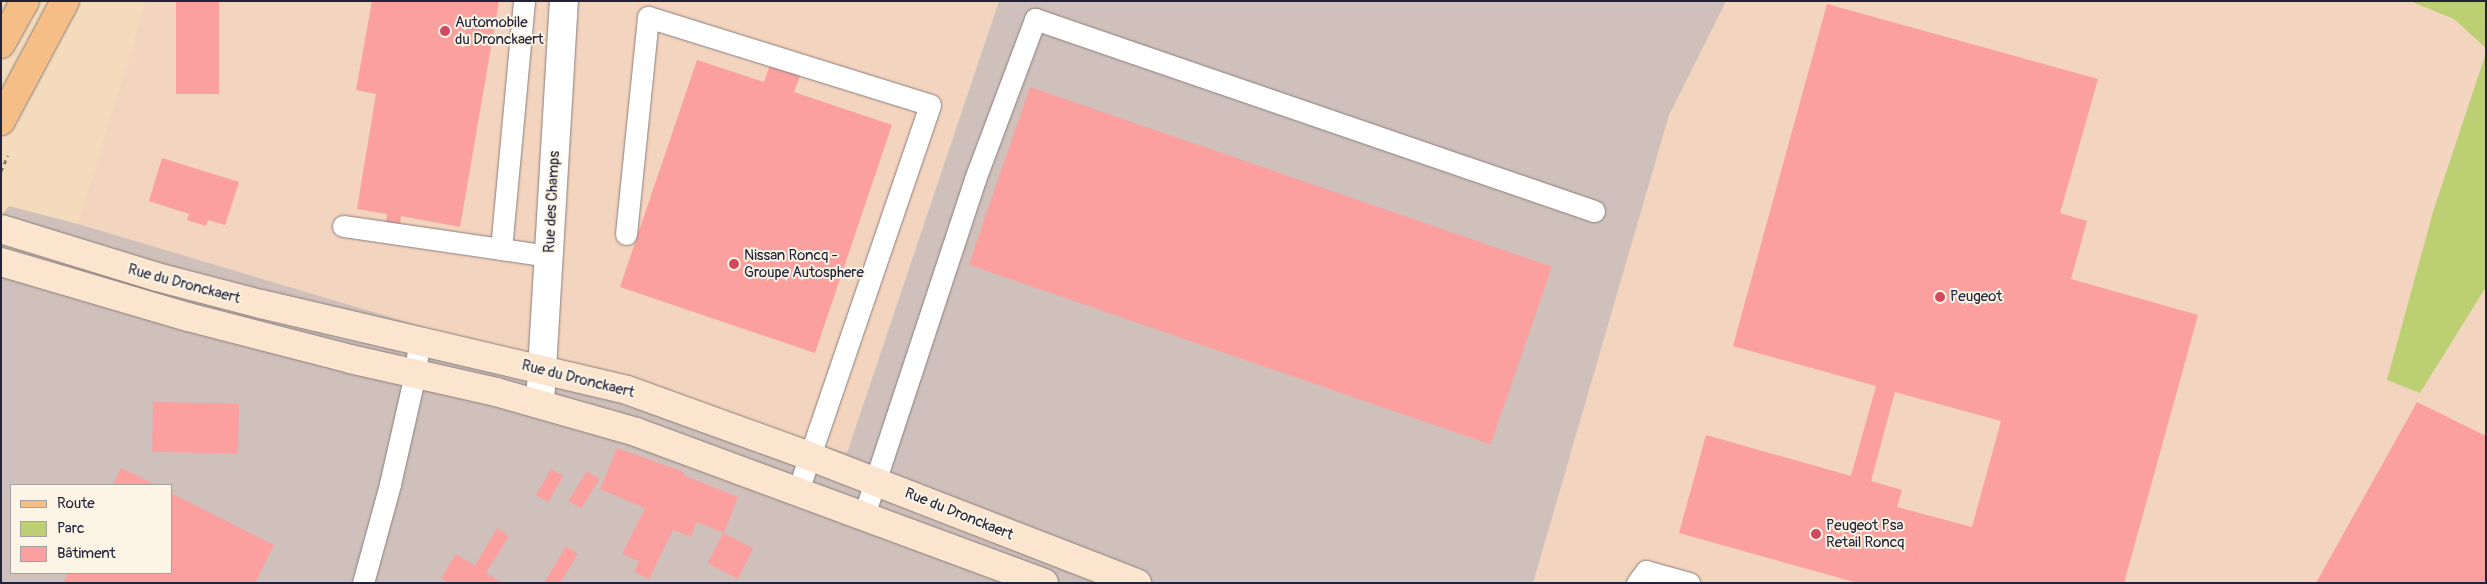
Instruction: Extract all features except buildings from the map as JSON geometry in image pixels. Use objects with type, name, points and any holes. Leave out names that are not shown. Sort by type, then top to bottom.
[{"type":"main road","points":[[1,44],[25,1]]},
{"type":"main road","points":[[1,121],[65,1]]},
{"type":"main road","name":"Rue du Dronckaert","points":[[1,229],[216,293],[542,368],[664,402],[875,481],[1137,583]]},
{"type":"main road","name":"Rue du Dronckaert","points":[[1,262],[188,317],[540,403],[636,432],[1044,583]]},
{"type":"street","name":"Rue des Champs","points":[[540,403],[564,1]]},
{"type":"lane","points":[[501,250],[524,1]]},
{"type":"lane","points":[[626,234],[648,17],[930,105],[798,491]]},
{"type":"lane","points":[[864,516],[975,179],[1035,19],[1594,211]]},
{"type":"lane","points":[[344,226],[548,256]]},
{"type":"lane","points":[[362,583],[390,484],[415,374],[419,341]]},
{"type":"lane","points":[[1637,583],[1646,571],[1689,583]]},
{"type":"shaded area","points":[[146,1],[999,1],[847,453],[78,224]]},
{"type":"shaded area","points":[[999,1],[1726,1],[1669,115],[1533,583],[1,583],[1,216],[9,206],[78,224],[847,453]]},
{"type":"shaded area","points":[[1726,1],[2410,1],[2454,19],[2486,48],[2486,53],[2433,212],[2387,380],[2420,393],[2486,287],[2486,583],[1533,583],[1669,115]]},
{"type":"green space","points":[[2410,1],[2486,1],[2486,48],[2454,19]]},
{"type":"green space","points":[[2486,53],[2486,287],[2420,393],[2387,380],[2433,212]]},
{"type":"place","name":"Automobile du Dronckaert","points":[[445,31]]},
{"type":"place","name":"Nissan Roncq - Groupe Autosphere","points":[[734,264]]},
{"type":"place","name":"Peugeot","points":[[1940,297]]},
{"type":"place","name":"Peugeot Psa Retail Roncq","points":[[1816,534]]}]
